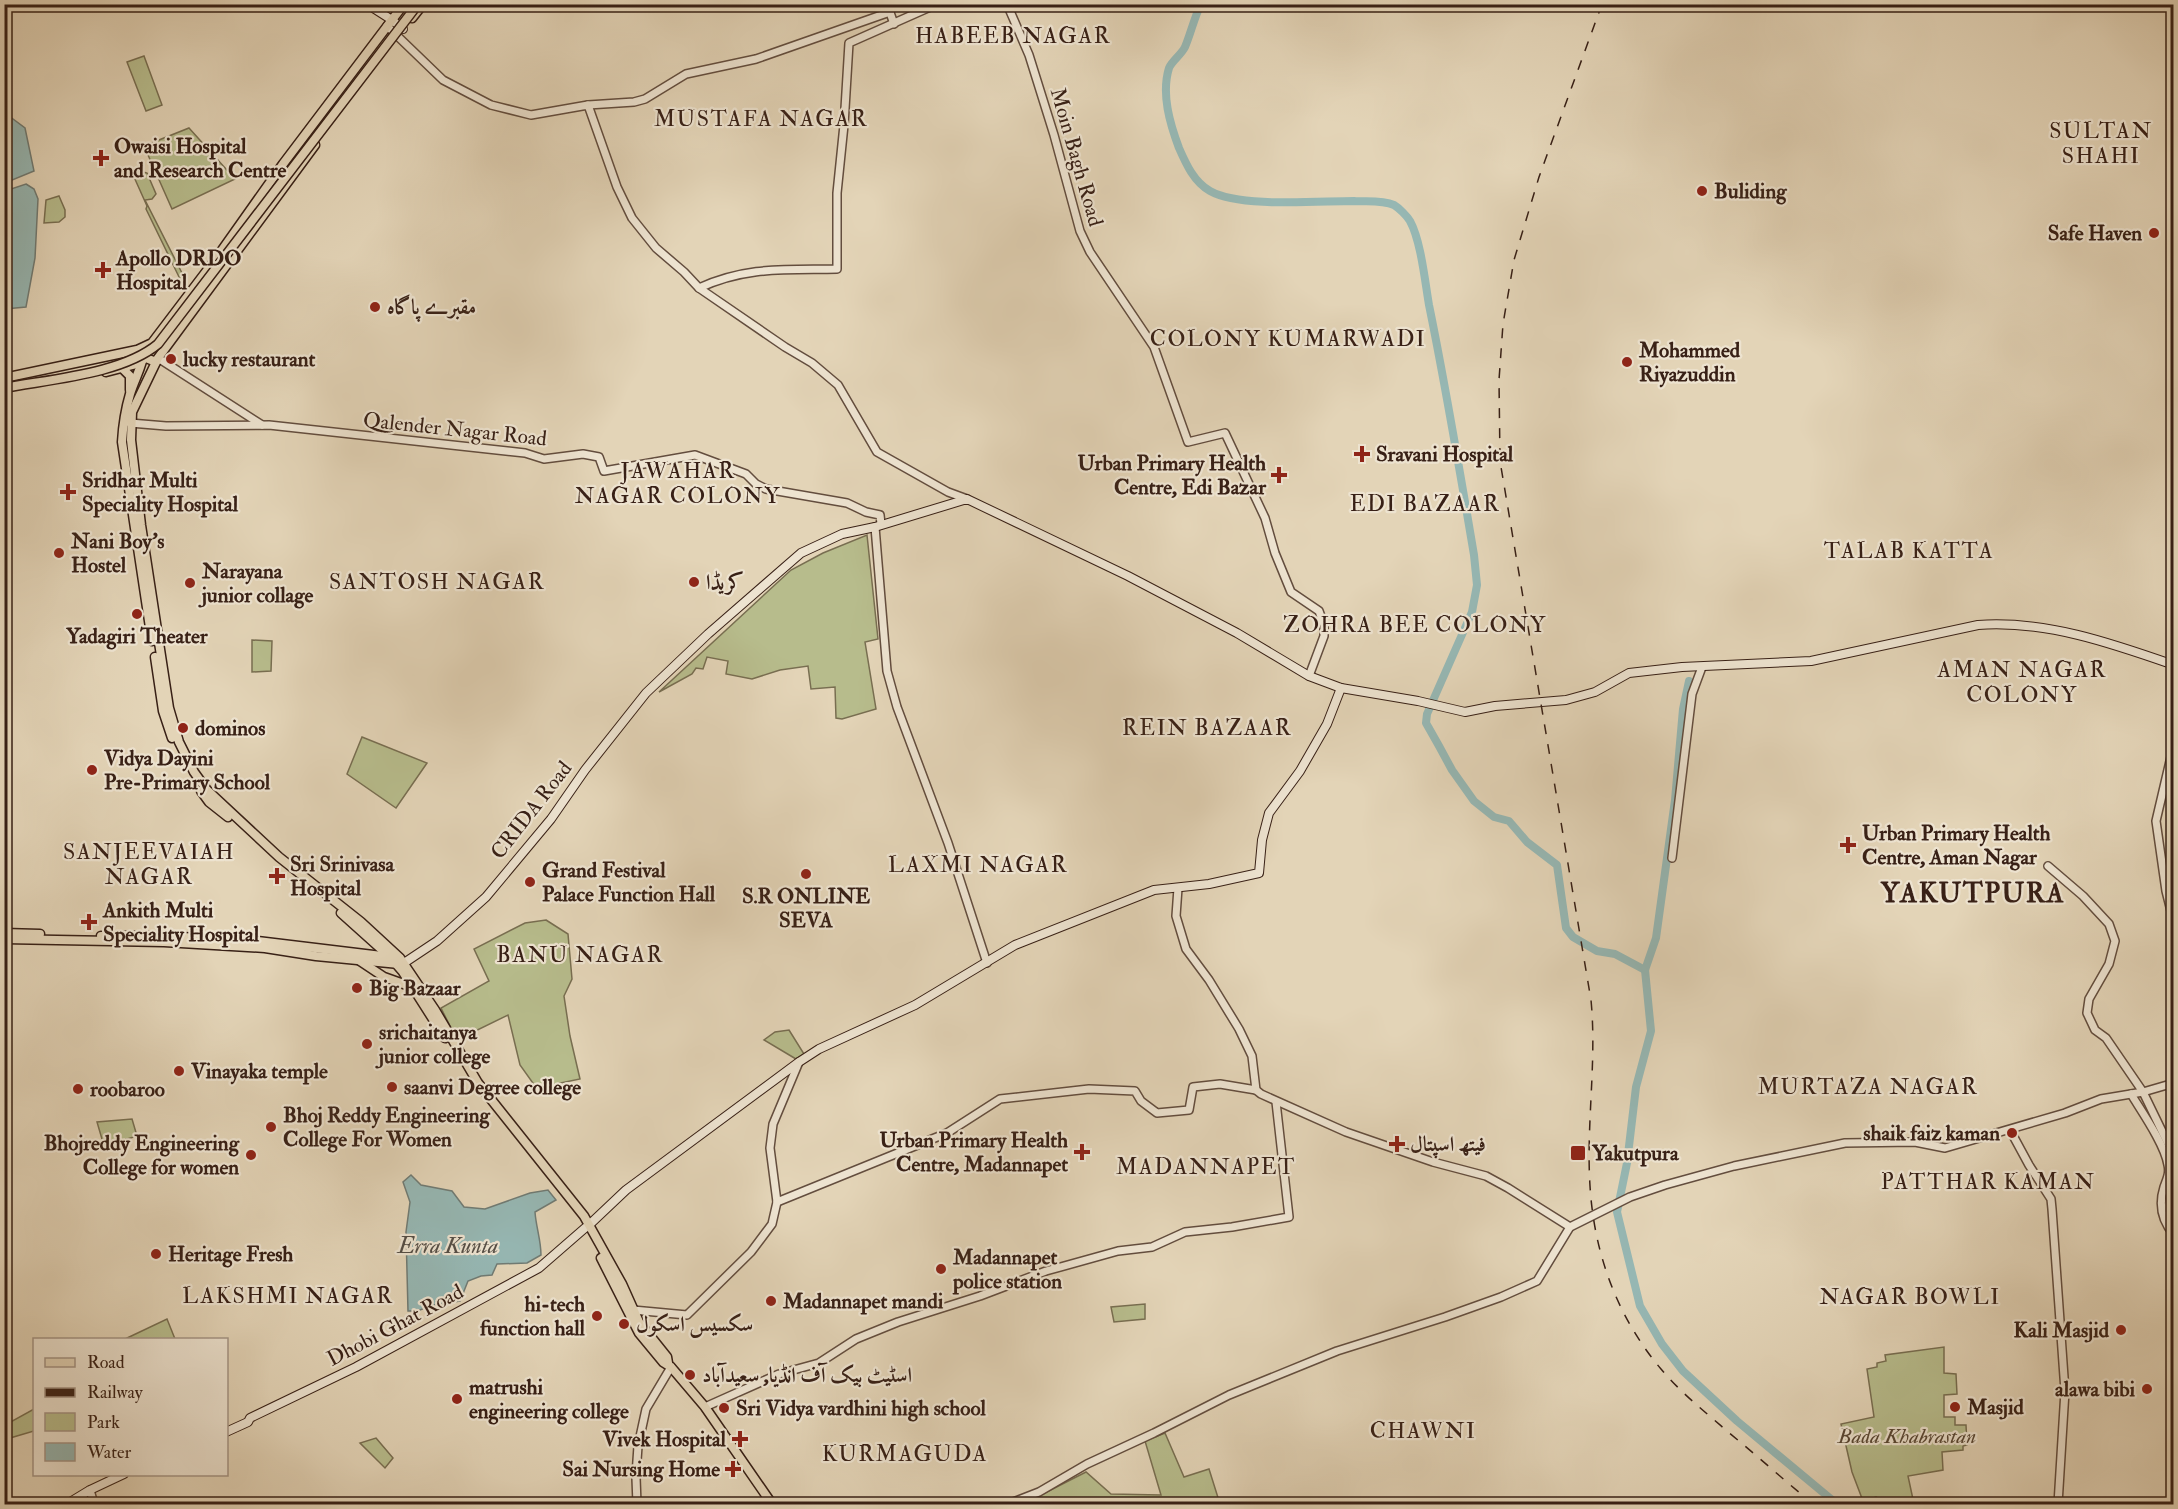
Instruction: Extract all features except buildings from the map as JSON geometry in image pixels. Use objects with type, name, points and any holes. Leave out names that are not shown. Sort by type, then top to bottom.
[{"type":"main road","points":[[367,4],[400,33]]},
{"type":"main road","points":[[4,378],[137,351],[157,337],[283,164],[404,4]]},
{"type":"main road","points":[[4,390],[117,366],[139,357],[158,344],[418,4]]},
{"type":"main road","points":[[423,4],[328,126],[157,360],[132,412],[130,423],[157,641],[169,708],[184,755],[207,790],[240,822],[401,964],[501,1118]]},
{"type":"main road","points":[[145,347],[144,359],[130,394],[122,424],[122,442],[163,711],[176,750],[209,802],[401,964],[412,987],[465,1074],[578,1212],[622,1284],[639,1323],[705,1407],[772,1504]]},
{"type":"main road","points":[[4,390],[122,368],[144,359],[157,360]]},
{"type":"main road","points":[[122,368],[130,376],[130,394]]},
{"type":"main road","points":[[967,499],[1128,576],[1237,633],[1309,676],[1341,688],[1418,701],[1465,712],[1495,706],[1566,700],[1595,692],[1629,673],[1811,661],[1978,625],[2001,623],[2039,626],[2124,648],[2174,665]]},
{"type":"main road","name":"CRIDA Road","points":[[401,964],[441,936],[486,897],[551,819],[585,770],[643,699],[649,697],[710,639],[812,550],[843,538],[845,535],[967,499]]},
{"type":"main road","name":"Dhobi Ghat Road","points":[[228,1430],[356,1367],[530,1273],[573,1239],[626,1190],[799,1062],[828,1045],[915,1005],[1015,945],[1154,890],[1209,884],[1259,873],[1262,840],[1269,813],[1305,762],[1327,724],[1341,688]]},
{"type":"main road","points":[[4,933],[156,936],[265,945],[401,964]]},
{"type":"main road","points":[[4,939],[265,945],[360,961],[401,964]]},
{"type":"main road","points":[[360,961],[384,977],[412,987]]},
{"type":"main road","points":[[587,1226],[639,1334],[663,1362],[670,1365]]},
{"type":"main road","points":[[228,1426],[250,1418]]},
{"type":"main road","points":[[67,1504],[120,1476]]},
{"type":"street","points":[[887,4],[894,24]]},
{"type":"street","points":[[699,288],[742,273],[774,268],[837,269],[837,193],[849,43],[937,4]]},
{"type":"street","name":"Moin Bagh Road","points":[[1007,4],[1029,55],[1080,231],[1090,252],[1154,347],[1188,442],[1226,433],[1265,518],[1275,553],[1291,592],[1319,611],[1324,625],[1324,636],[1309,676]]},
{"type":"street","points":[[400,33],[444,80],[491,105],[531,115],[588,105],[634,102],[645,99],[686,74],[756,59],[890,12]]},
{"type":"street","points":[[588,105],[617,187],[632,218],[656,248],[699,288],[784,347],[812,363],[838,385],[876,452],[948,492],[967,499]]},
{"type":"street","name":"Qalender Nagar Road","points":[[157,360],[262,425],[525,453],[544,459],[588,453],[599,457],[604,471],[695,455],[746,474],[756,484],[766,489],[852,505],[866,512],[880,515],[878,525]]},
{"type":"street","points":[[130,423],[166,426],[262,425]]},
{"type":"street","points":[[878,525],[887,671],[897,707],[948,843],[987,963]]},
{"type":"street","points":[[1672,858],[1692,694],[1702,667]]},
{"type":"street","points":[[2174,744],[2156,821],[2166,891],[2174,922]]},
{"type":"street","points":[[2048,866],[2083,896],[2109,924],[2115,941],[2109,964],[2089,999],[2087,1013],[2095,1030],[2106,1038],[2143,1092],[2171,1155],[2167,1190],[2168,1209],[2174,1224]]},
{"type":"street","points":[[1178,888],[1176,916],[1186,949],[1209,980],[1239,1029],[1252,1056],[1256,1090]]},
{"type":"street","points":[[633,1310],[687,1314],[751,1252],[772,1224],[777,1202],[770,1148],[773,1124],[799,1062]]},
{"type":"street","points":[[1008,1504],[1039,1492],[1087,1464],[1229,1395],[1337,1351],[1501,1297],[1536,1281],[1570,1227],[1630,1197],[1735,1166],[1845,1143],[1915,1142],[1945,1148],[2065,1113],[2101,1099],[2143,1092],[2174,1083]]},
{"type":"street","points":[[777,1202],[947,1133],[1000,1099],[1089,1089],[1127,1090],[1135,1091],[1141,1101],[1156,1113],[1189,1110],[1193,1087],[1220,1084],[1256,1090],[1276,1102],[1384,1146],[1486,1176],[1570,1227]]},
{"type":"street","points":[[2132,1094],[2171,1155]]},
{"type":"street","points":[[705,1407],[779,1374],[819,1363],[856,1339],[898,1322],[980,1296],[1046,1271],[1118,1251],[1152,1247],[1185,1232],[1289,1217],[1276,1102]]},
{"type":"street","points":[[2140,1109],[2149,1106]]},
{"type":"street","points":[[2010,1130],[2050,1200],[2056,1239],[2065,1390],[2058,1504]]},
{"type":"street","points":[[2174,1182],[2167,1190],[2161,1209],[2167,1227],[2174,1235]]},
{"type":"street","points":[[637,1504],[638,1446],[646,1409],[670,1365]]},
{"type":"street","points":[[90,1490],[94,1504]]},
{"type":"green space","points":[[144,56],[162,105],[146,111],[127,62]]},
{"type":"green space","points":[[189,128],[235,179],[172,209],[144,146]]},
{"type":"green space","points":[[140,171],[147,173],[156,194],[152,199],[145,200],[185,279],[184,282],[181,281],[146,209],[147,206],[134,177]]},
{"type":"green space","points":[[59,196],[65,210],[65,217],[59,222],[44,223],[46,200]]},
{"type":"green space","points":[[867,535],[878,639],[865,642],[876,709],[842,719],[836,718],[835,687],[811,689],[808,666],[780,670],[752,679],[726,674],[728,661],[707,657],[703,669],[696,668],[692,674],[659,692],[791,570],[823,553]]},
{"type":"green space","points":[[252,640],[272,641],[271,671],[252,672]]},
{"type":"green space","points":[[362,737],[427,763],[396,808],[347,774]]},
{"type":"green space","points":[[546,920],[568,934],[572,979],[564,996],[580,1079],[535,1086],[520,1065],[508,1015],[457,1040],[441,1008],[489,981],[474,949],[525,923]]},
{"type":"green space","points":[[789,1030],[804,1054],[796,1059],[764,1040],[775,1032]]},
{"type":"green space","points":[[132,1119],[137,1136],[104,1146],[97,1122]]},
{"type":"green space","points":[[1145,1304],[1145,1319],[1114,1322],[1111,1307]]},
{"type":"green space","points":[[167,1319],[175,1338],[127,1338]]},
{"type":"green space","name":"Bada Khabrastan","points":[[1944,1347],[1944,1373],[1956,1374],[1957,1394],[1944,1395],[1944,1417],[1955,1417],[1955,1425],[1966,1425],[1967,1445],[1963,1446],[1963,1450],[1942,1452],[1943,1470],[1908,1476],[1914,1504],[1890,1504],[1876,1497],[1863,1501],[1852,1472],[1841,1424],[1874,1417],[1867,1369],[1877,1367],[1877,1363],[1886,1361],[1885,1355]]},
{"type":"green space","points":[[33,1410],[33,1431],[10,1438],[5,1425]]},
{"type":"green space","points":[[1165,1433],[1184,1477],[1209,1469],[1220,1504],[1023,1504],[1086,1472],[1111,1494],[1161,1495],[1145,1441]]},
{"type":"green space","points":[[376,1438],[393,1458],[385,1468],[360,1443]]},
{"type":"water","points":[[5,113],[25,128],[34,171],[5,183]]},
{"type":"water","points":[[26,184],[34,189],[38,199],[35,258],[26,307],[5,309],[5,191]]},
{"type":"water","name":"Erra Kunta","points":[[411,1175],[421,1185],[452,1191],[464,1207],[485,1209],[530,1193],[548,1190],[556,1200],[535,1212],[541,1255],[527,1263],[497,1264],[492,1275],[468,1281],[460,1301],[408,1311],[406,1232],[410,1202],[403,1182]]},
{"type":"waterway","points":[[1201,4],[1185,47],[1169,68],[1166,88],[1170,119],[1179,148],[1199,183],[1223,196],[1259,202],[1385,202],[1396,206],[1414,229],[1447,399],[1474,555],[1477,585],[1472,612],[1427,714],[1426,723],[1452,770],[1474,801],[1494,817],[1509,821],[1527,842],[1557,865],[1566,928],[1573,937],[1597,951],[1615,954],[1645,970]]},
{"type":"waterway","points":[[1689,681],[1683,709],[1675,800],[1656,938],[1645,970],[1651,1031],[1636,1087],[1627,1163],[1617,1212],[1640,1306],[1662,1344],[1683,1371],[1737,1421],[1837,1504]]},
{"type":"railway","points":[[1602,4],[1539,177],[1514,260],[1503,324],[1499,380],[1500,461],[1591,1000],[1593,1046],[1589,1163],[1592,1211],[1610,1283],[1620,1306],[1645,1349],[1684,1393],[1813,1504]]},
{"type":"place","name":"Owaisi Hospital and Research Centre","points":[[101,158]]},
{"type":"place","name":"Buliding","points":[[1702,191]]},
{"type":"place","name":"Safe Haven","points":[[2154,233]]},
{"type":"place","name":"Apollo DRDO Hospital","points":[[103,270]]},
{"type":"place","name":"مقبرے پاگاہ","points":[[375,307]]},
{"type":"place","name":"lucky restaurant","points":[[171,359]]},
{"type":"place","name":"Mohammed Riyazuddin","points":[[1627,362]]},
{"type":"place","name":"Sravani Hospital","points":[[1362,454]]},
{"type":"place","name":"Urban Primary Health Centre, Edi Bazar","points":[[1279,475]]},
{"type":"place","name":"Sridhar Multi Speciality Hospital","points":[[68,492]]},
{"type":"place","name":"Nani Boy's Hostel","points":[[59,553]]},
{"type":"place","name":"کریڈا","points":[[694,582]]},
{"type":"place","name":"Narayana junior collage","points":[[190,583]]},
{"type":"place","name":"Yadagiri Theater","points":[[137,614]]},
{"type":"place","name":"dominos","points":[[183,728]]},
{"type":"place","name":"Vidya Dayini Pre-Primary School","points":[[92,770]]},
{"type":"place","name":"Urban Primary Health Centre, Aman Nagar","points":[[1848,845]]},
{"type":"place","name":"S.R ONLINE SEVA","points":[[806,874]]},
{"type":"place","name":"Sri Srinivasa Hospital","points":[[277,876]]},
{"type":"place","name":"Grand Festival Palace Function Hall","points":[[530,882]]},
{"type":"place","name":"Ankith Multi Speciality Hospital","points":[[89,922]]},
{"type":"place","name":"Big Bazaar","points":[[357,988]]},
{"type":"place","name":"srichaitanya junior college","points":[[367,1044]]},
{"type":"place","name":"Vinayaka temple","points":[[179,1071]]},
{"type":"place","name":"saanvi Degree college","points":[[392,1087]]},
{"type":"place","name":"roobaroo","points":[[78,1089]]},
{"type":"place","name":"Bhoj Reddy Engineering College For Women","points":[[271,1127]]},
{"type":"place","name":"shaik faiz kaman","points":[[2012,1133]]},
{"type":"place","name":"فیتھ اسپتال","points":[[1397,1144]]},
{"type":"place","name":"Urban Primary Health Centre, Madannapet","points":[[1082,1152]]},
{"type":"place","name":"Yakutpura","points":[[1578,1153]]},
{"type":"place","name":"Bhojreddy Engineering College for women","points":[[251,1155]]},
{"type":"place","name":"Heritage Fresh","points":[[156,1254]]},
{"type":"place","name":"Madannapet police station","points":[[941,1269]]},
{"type":"place","name":"Madannapet mandi","points":[[771,1301]]},
{"type":"place","name":"hi-tech function hall","points":[[597,1316]]},
{"type":"place","name":"سکسیس اسکول","points":[[624,1324]]},
{"type":"place","name":"Kali Masjid","points":[[2121,1330]]},
{"type":"place","name":"اسٹیٹ بیک آف انڈیا, سعیدآباد","points":[[690,1375]]},
{"type":"place","name":"alawa bibi","points":[[2147,1389]]},
{"type":"place","name":"matrushi engineering college","points":[[457,1399]]},
{"type":"place","name":"Masjid","points":[[1955,1407]]},
{"type":"place","name":"Sri Vidya vardhini high school","points":[[724,1408]]},
{"type":"place","name":"Vivek Hospital","points":[[740,1439]]},
{"type":"place","name":"Sai Nursing Home","points":[[733,1469]]},
{"type":"district","name":"HABEEB NAGAR","points":[[1013,35]]},
{"type":"district","name":"MUSTAFA NAGAR","points":[[761,118]]},
{"type":"district","name":"SULTAN SHAHI","points":[[2101,142]]},
{"type":"district","name":"COLONY KUMARWADI","points":[[1288,338]]},
{"type":"district","name":"JAWAHAR NAGAR COLONY","points":[[678,482]]},
{"type":"district","name":"EDI BAZAAR","points":[[1425,503]]},
{"type":"district","name":"TALAB KATTA","points":[[1909,550]]},
{"type":"district","name":"SANTOSH NAGAR","points":[[437,581]]},
{"type":"district","name":"ZOHRA BEE COLONY","points":[[1415,624]]},
{"type":"district","name":"AMAN NAGAR COLONY","points":[[2022,682]]},
{"type":"district","name":"REIN BAZAAR","points":[[1207,727]]},
{"type":"district","name":"SANJEEVAIAH NAGAR","points":[[149,864]]},
{"type":"district","name":"LAXMI NAGAR","points":[[978,864]]},
{"type":"district","name":"YAKUTPURA","points":[[1973,893]]},
{"type":"district","name":"BANU NAGAR","points":[[580,954]]},
{"type":"district","name":"MURTAZA NAGAR","points":[[1868,1086]]},
{"type":"district","name":"MADANNAPET","points":[[1206,1166]]},
{"type":"district","name":"PATTHAR KAMAN","points":[[1988,1181]]},
{"type":"district","name":"LAKSHMI NAGAR","points":[[288,1295]]},
{"type":"district","name":"NAGAR BOWLI","points":[[1910,1296]]},
{"type":"district","name":"CHAWNI","points":[[1423,1430]]},
{"type":"district","name":"KURMAGUDA","points":[[905,1453]]}]
